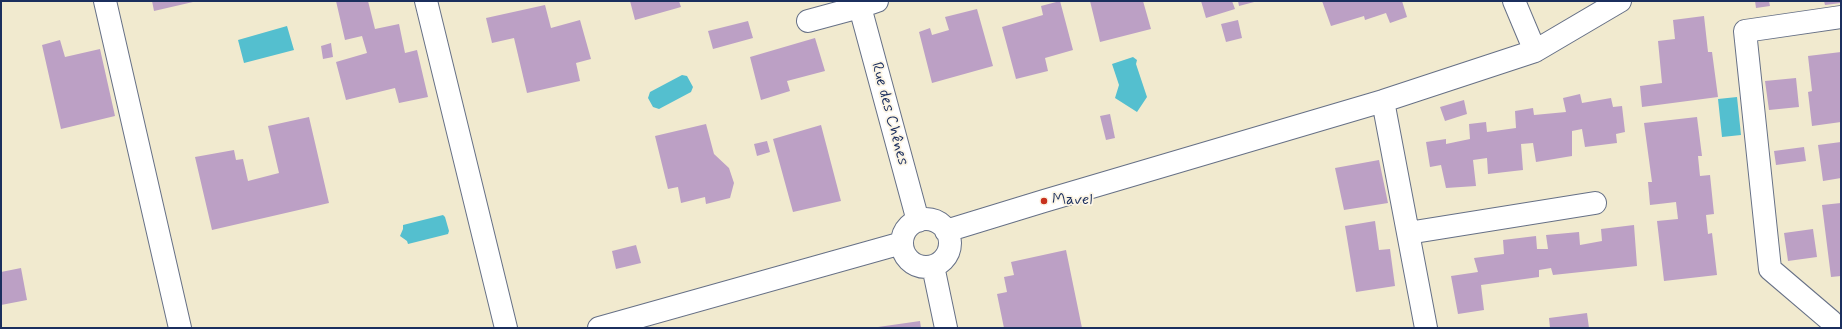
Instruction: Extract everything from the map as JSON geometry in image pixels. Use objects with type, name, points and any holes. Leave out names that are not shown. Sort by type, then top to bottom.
[{"type":"street","points":[[105,1],[180,328]]},
{"type":"street","points":[[426,1],[506,328]]},
{"type":"street","points":[[1514,1],[1535,51]]},
{"type":"street","points":[[946,231],[1383,101],[1535,51],[1620,1]]},
{"type":"street","name":"Rue des Chênes","points":[[808,21],[868,4],[918,221]]},
{"type":"street","points":[[1833,323],[1770,269],[1745,31],[1841,17]]},
{"type":"street","points":[[1383,101],[1426,328]]},
{"type":"street","points":[[1408,233],[1595,203]]},
{"type":"street","points":[[927,219],[935,221],[946,231],[950,246],[943,260],[933,266],[920,267],[907,258],[903,251],[902,243],[907,228],[918,221],[927,219]]},
{"type":"street","points":[[599,328],[902,243]]},
{"type":"street","points":[[933,266],[946,328]]},
{"type":"water","points":[[287,26],[294,50],[244,63],[238,40]]},
{"type":"water","points":[[1133,57],[1137,60],[1136,64],[1147,97],[1137,112],[1115,98],[1119,85],[1112,64]]},
{"type":"water","points":[[682,75],[687,76],[693,87],[691,92],[659,109],[653,107],[648,98],[650,92]]},
{"type":"water","points":[[1737,97],[1741,135],[1722,137],[1718,99]]},
{"type":"water","points":[[443,215],[449,231],[448,234],[408,244],[407,241],[400,236],[403,225]]},
{"type":"building","points":[[152,1],[193,1],[193,2],[154,11]]},
{"type":"building","points":[[336,1],[368,1],[375,29],[399,24],[405,53],[417,50],[428,97],[399,103],[395,88],[346,100],[336,62],[367,53],[362,36],[345,40]]},
{"type":"building","points":[[630,1],[679,1],[681,7],[635,20]]},
{"type":"building","points":[[1060,1],[1073,50],[1045,58],[1048,71],[1016,79],[1002,27],[1043,15],[1041,6]]},
{"type":"building","points":[[1090,1],[1143,1],[1151,29],[1100,42]]},
{"type":"building","points":[[1201,1],[1232,1],[1235,9],[1206,18]]},
{"type":"building","points":[[1238,1],[1258,1],[1239,6]]},
{"type":"building","points":[[1322,1],[1402,1],[1407,17],[1390,23],[1386,13],[1365,20],[1364,16],[1331,26]]},
{"type":"building","points":[[1755,1],[1769,1],[1770,6],[1756,8]]},
{"type":"building","points":[[1824,1],[1841,1],[1841,3],[1825,5]]},
{"type":"building","points":[[545,5],[551,28],[580,20],[591,59],[576,63],[580,81],[527,93],[514,38],[492,43],[486,18]]},
{"type":"building","points":[[977,9],[993,66],[932,83],[919,32],[930,28],[932,35],[949,30],[945,17]]},
{"type":"building","points":[[1704,16],[1708,52],[1712,52],[1718,97],[1642,107],[1640,86],[1662,83],[1658,41],[1675,39],[1673,20]]},
{"type":"building","points":[[1238,20],[1242,38],[1226,42],[1221,24]]},
{"type":"building","points":[[748,21],[753,38],[713,49],[708,31]]},
{"type":"building","points":[[815,38],[825,71],[787,81],[790,91],[761,100],[750,57]]},
{"type":"building","points":[[60,40],[65,57],[100,49],[115,116],[61,129],[42,45]]},
{"type":"building","points":[[331,43],[333,57],[323,59],[321,46]]},
{"type":"building","points":[[1841,52],[1841,122],[1812,126],[1808,92],[1812,91],[1808,56]]},
{"type":"building","points":[[1796,78],[1799,107],[1769,110],[1765,81]]},
{"type":"building","points":[[1580,94],[1582,103],[1611,98],[1613,107],[1622,106],[1625,132],[1616,134],[1617,143],[1585,147],[1582,129],[1572,131],[1572,156],[1536,162],[1533,143],[1521,144],[1523,170],[1488,174],[1487,158],[1473,160],[1476,186],[1446,188],[1441,165],[1430,167],[1426,142],[1446,139],[1446,144],[1470,139],[1469,124],[1486,122],[1487,132],[1516,128],[1515,111],[1533,108],[1534,115],[1566,112],[1563,98]]},
{"type":"building","points":[[1464,100],[1467,114],[1445,121],[1440,107]]},
{"type":"building","points":[[1110,114],[1115,138],[1106,140],[1100,116]]},
{"type":"building","points":[[309,117],[329,203],[212,230],[195,157],[234,150],[236,160],[243,159],[248,181],[279,173],[268,126]]},
{"type":"building","points":[[1697,117],[1702,156],[1698,156],[1700,176],[1710,175],[1714,214],[1706,215],[1708,234],[1712,233],[1717,275],[1664,281],[1657,221],[1678,219],[1676,202],[1650,205],[1648,182],[1652,182],[1644,123]]},
{"type":"building","points":[[706,124],[714,154],[729,168],[734,183],[730,198],[706,204],[705,197],[681,203],[678,187],[668,189],[655,136]]},
{"type":"building","points":[[821,125],[841,201],[793,212],[773,139]]},
{"type":"building","points":[[767,141],[770,152],[757,156],[754,144]]},
{"type":"building","points":[[1841,142],[1841,178],[1823,181],[1818,145]]},
{"type":"building","points":[[1804,147],[1806,161],[1776,165],[1774,151]]},
{"type":"building","points":[[1379,160],[1388,203],[1344,210],[1335,168]]},
{"type":"building","points":[[1841,203],[1841,276],[1831,277],[1822,205]]},
{"type":"building","points":[[1375,221],[1379,250],[1390,249],[1395,286],[1356,292],[1345,226]]},
{"type":"building","points":[[1634,225],[1637,266],[1553,275],[1551,268],[1539,270],[1539,277],[1481,285],[1484,310],[1458,314],[1451,276],[1478,272],[1474,258],[1504,254],[1503,240],[1536,236],[1537,249],[1548,249],[1546,235],[1579,232],[1580,245],[1602,241],[1601,229]]},
{"type":"building","points":[[1813,229],[1817,257],[1788,261],[1784,233]]},
{"type":"building","points":[[636,245],[641,263],[616,269],[612,251]]},
{"type":"building","points":[[1066,250],[1082,328],[1004,328],[997,294],[1007,292],[1004,277],[1014,275],[1011,262]]},
{"type":"building","points":[[21,268],[27,300],[1,305],[1,272]]},
{"type":"building","points":[[1587,313],[1589,328],[1550,328],[1549,318]]},
{"type":"building","points":[[920,321],[921,328],[878,328],[878,327]]},
{"type":"place","name":"Mavel","points":[[1044,201]]}]
